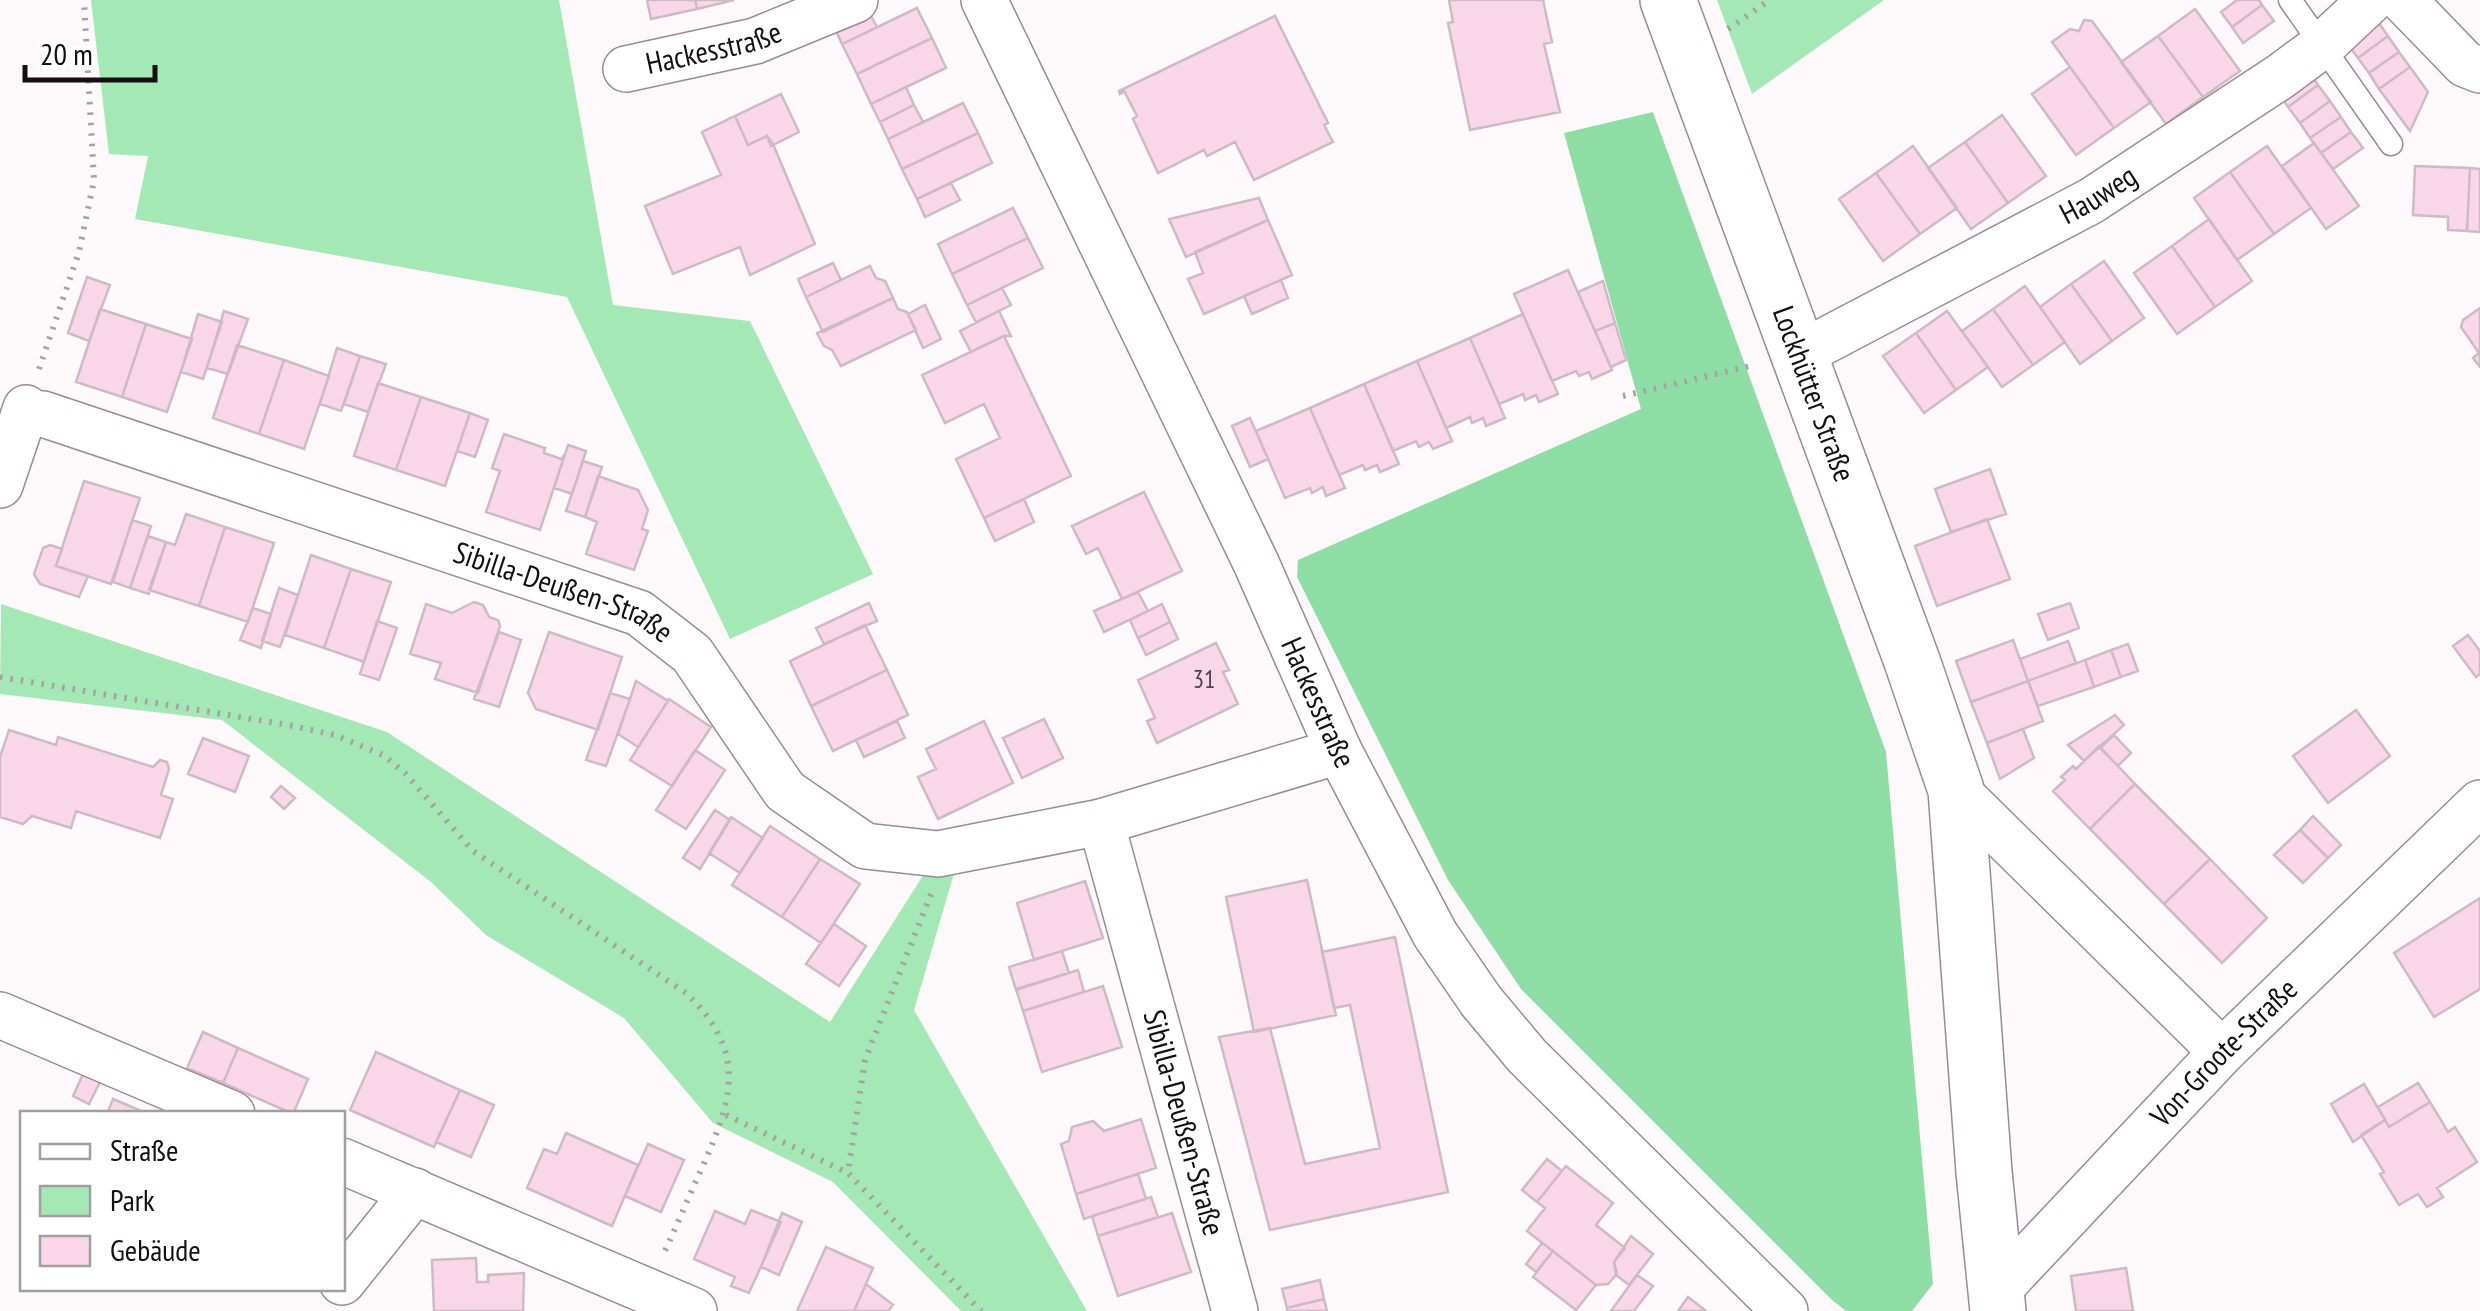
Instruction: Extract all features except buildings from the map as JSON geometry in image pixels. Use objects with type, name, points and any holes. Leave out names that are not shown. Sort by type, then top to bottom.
[{"type":"street","name":"Hackesstraße","points":[[626,69],[755,41],[854,0]]},
{"type":"street","name":"Hackesstraße","points":[[984,0],[1256,564],[1339,751],[1434,934],[1481,1001],[1527,1056],[1785,1311]]},
{"type":"street","name":"Lockhütter Straße","points":[[1668,0],[1772,356],[1956,790],[1990,1305]]},
{"type":"street","name":"Hauweg","points":[[1772,356],[2091,201],[2322,45],[2371,0]]},
{"type":"street","points":[[2403,0],[2465,64],[2480,70]]},
{"type":"street","points":[[0,485],[34,411]]},
{"type":"street","name":"Sibilla-Deußen-Straße","points":[[34,411],[639,613],[692,654],[784,791],[865,846],[938,854],[1101,822],[1339,751]]},
{"type":"street","name":"Lockhütter Straße","points":[[1956,790],[2222,1052]]},
{"type":"street","name":"Von-Groote-Straße","points":[[1990,1305],[2222,1052],[2480,804]]},
{"type":"street","name":"Sibilla-Deußen-Straße","points":[[1101,822],[1235,1311]]},
{"type":"street","points":[[0,1015],[225,1111]]},
{"type":"street","points":[[345,1162],[694,1311]]},
{"type":"street","points":[[345,1278],[415,1192]]},
{"type":"street","points":[[319,1311],[336,1291]]},
{"type":"lane","points":[[2290,0],[2392,144]]},
{"type":"path","points":[[34,411],[79,252],[94,180],[84,0]]},
{"type":"path","points":[[1623,396],[1772,356]]},
{"type":"path","points":[[0,676],[288,725],[335,736],[383,755],[405,773],[473,851],[686,994],[701,1008],[723,1045],[728,1064],[726,1114],[648,1291]]},
{"type":"path","points":[[848,1172],[865,1060],[928,903],[939,870],[938,854]]},
{"type":"path","points":[[726,1114],[848,1172],[981,1311]]},
{"type":"green space","points":[[91,0],[559,0],[613,305],[750,321],[873,574],[730,639],[567,297],[135,219],[148,156],[109,154]]},
{"type":"green space","points":[[1717,0],[1884,0],[1752,94]]},
{"type":"green space","points":[[1653,112],[1886,752],[1933,1284],[1912,1311],[1846,1311],[1832,1300],[1521,989],[1448,880],[1297,577],[1298,560],[1641,409],[1564,133]]},
{"type":"green space","points":[[1,604],[387,732],[830,1022],[924,874],[955,870],[914,1010],[1087,1311],[961,1311],[833,1182],[713,1123],[624,1018],[486,935],[431,882],[222,720],[0,694]]}]
